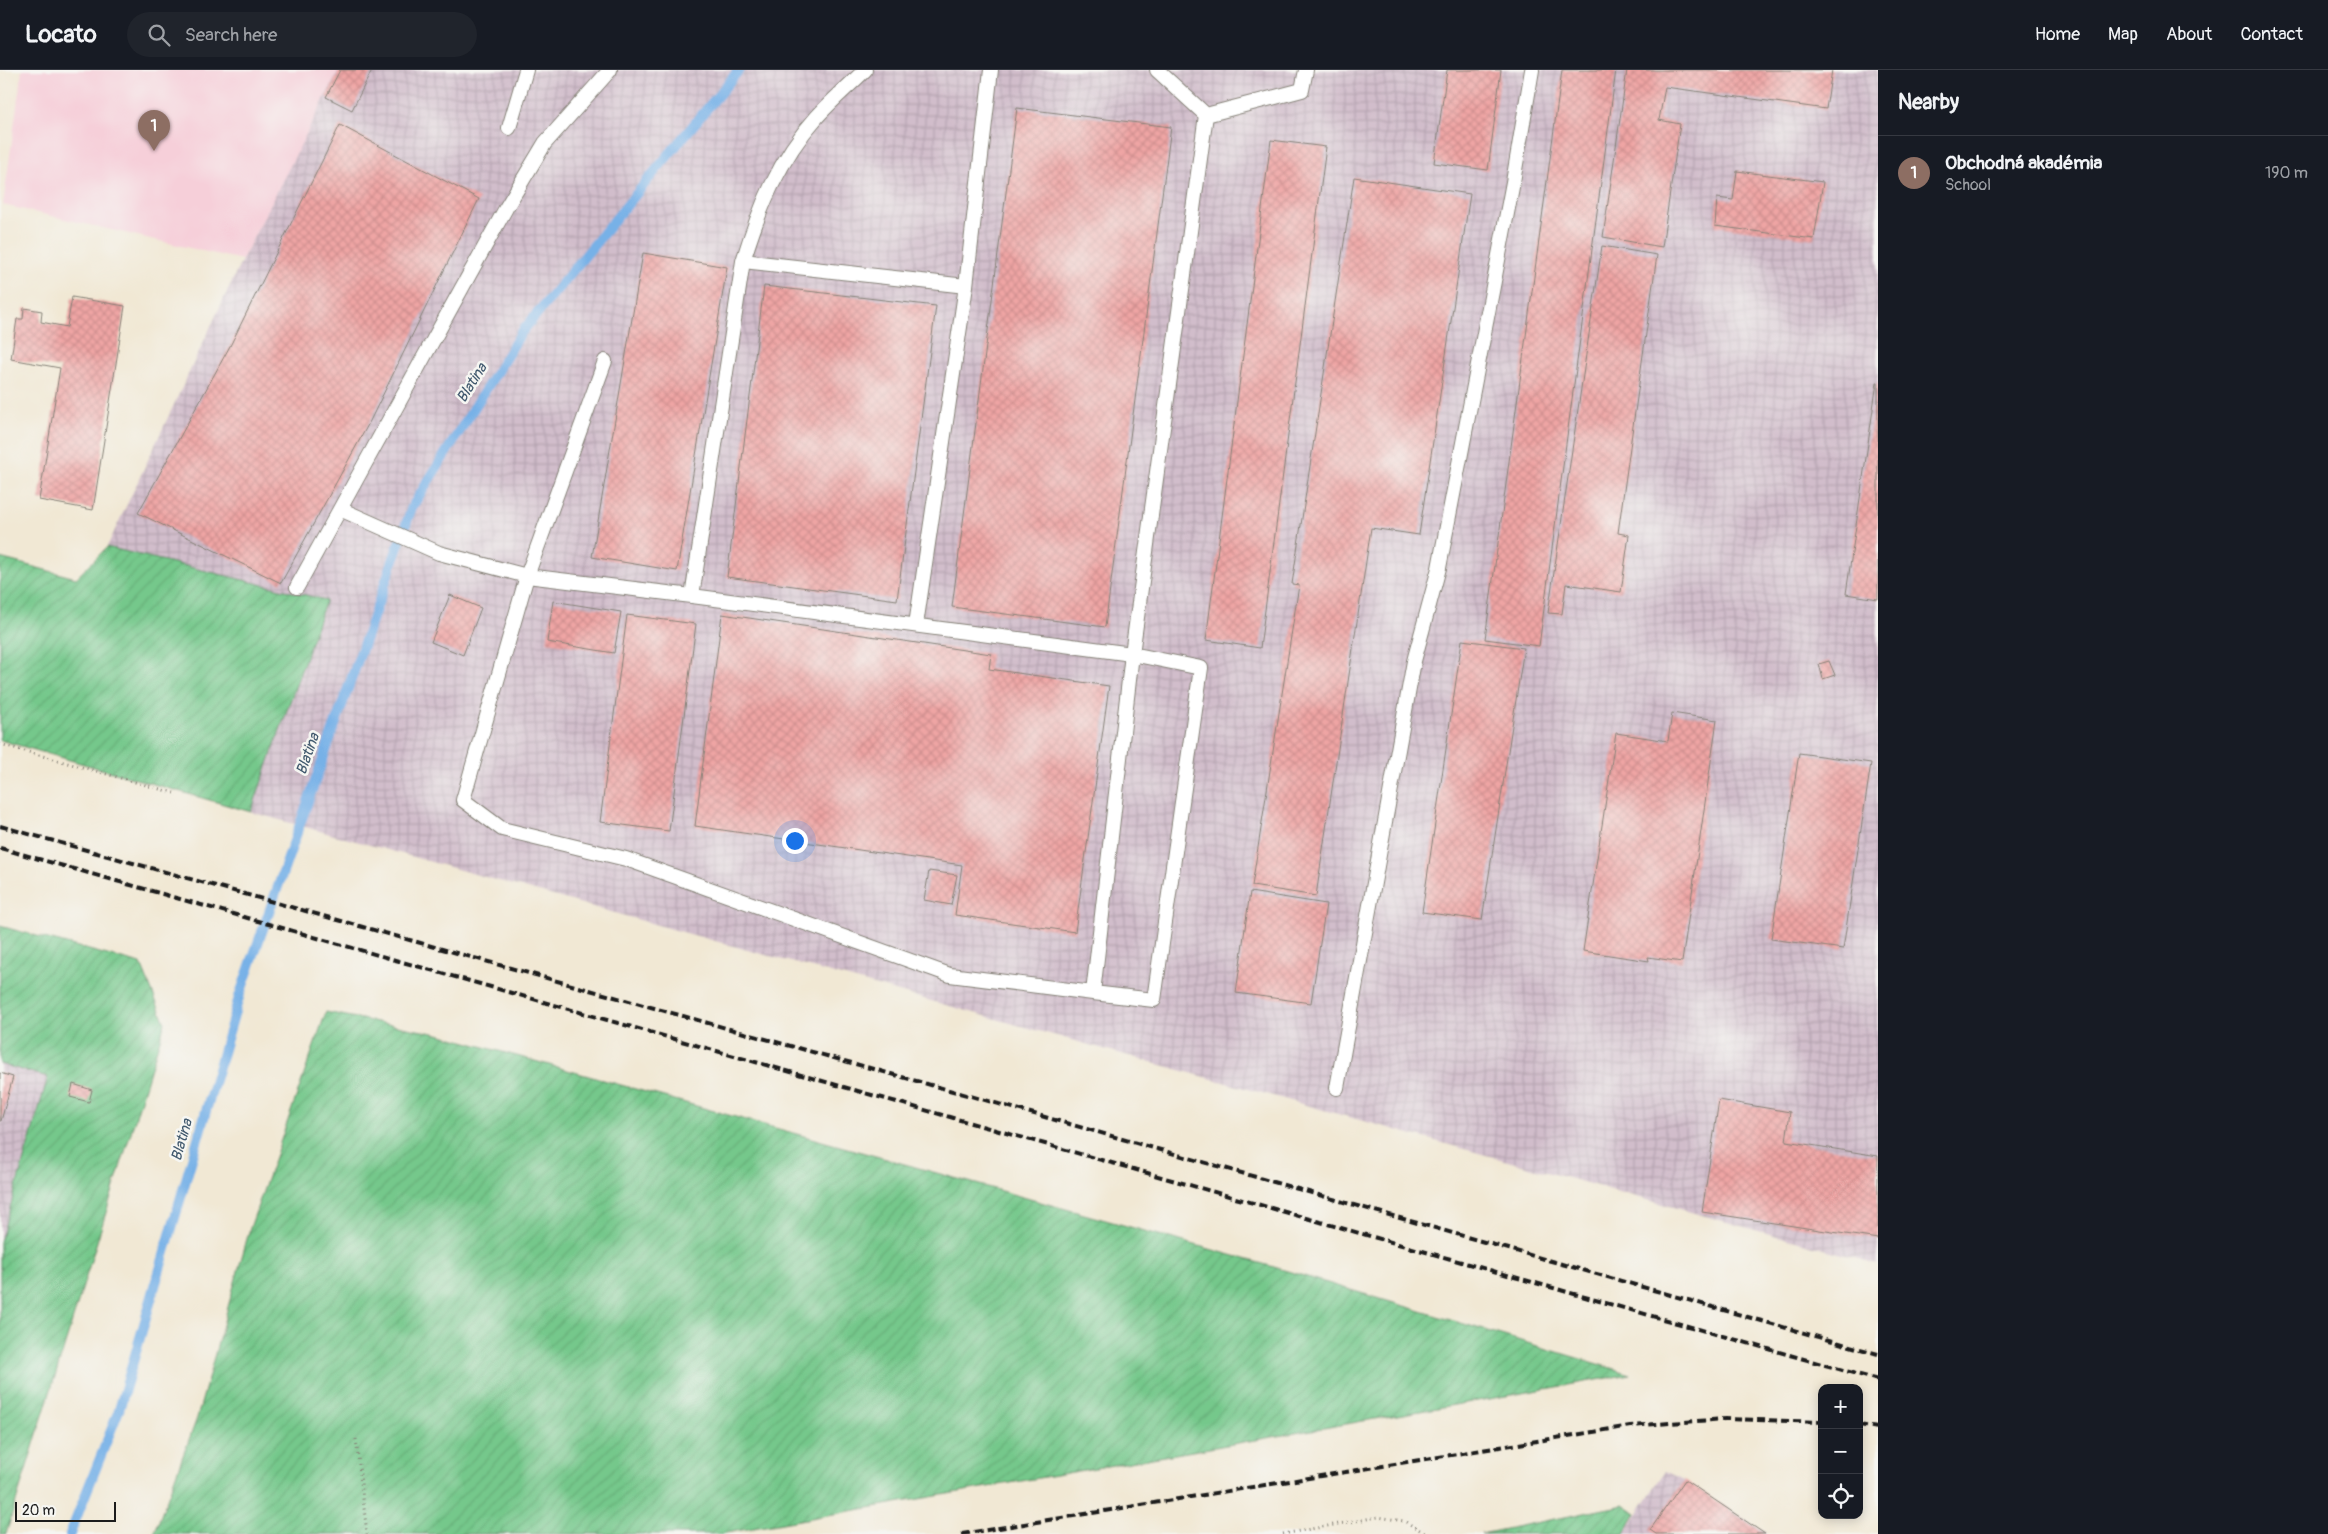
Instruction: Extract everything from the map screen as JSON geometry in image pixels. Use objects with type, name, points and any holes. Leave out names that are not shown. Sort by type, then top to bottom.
[{"type":"lane","points":[[509,128],[526,70]]},
{"type":"lane","points":[[297,587],[506,208],[545,143],[610,70]]},
{"type":"lane","points":[[692,596],[743,261],[759,211],[782,163],[815,119],[866,70]]},
{"type":"lane","points":[[916,625],[966,286],[991,70]]},
{"type":"lane","points":[[1157,70],[1206,115]]},
{"type":"lane","points":[[1206,115],[1302,90],[1306,70]]},
{"type":"lane","points":[[1337,1088],[1414,661],[1440,568],[1513,182],[1532,70]]},
{"type":"lane","points":[[1093,993],[1132,654],[1206,115]]},
{"type":"lane","points":[[743,261],[966,286]]},
{"type":"lane","points":[[340,509],[439,553],[526,576],[1132,654],[1202,668],[1154,1000],[950,975],[626,859],[502,829],[463,800],[526,576],[605,360]]},
{"type":"path","points":[[0,744],[174,793]]},
{"type":"path","points":[[356,1439],[367,1534]]},
{"type":"path","points":[[1283,1534],[1378,1517],[1404,1521],[1427,1534]]},
{"type":"shaded area","points":[[22,70],[340,70],[242,260],[3,205]]},
{"type":"shaded area","points":[[339,70],[1878,70],[1878,1264],[251,812],[326,600],[107,547],[242,260]]},
{"type":"shaded area","points":[[0,1064],[48,1077],[0,1242]]},
{"type":"shaded area","points":[[1665,1471],[1684,1480],[1768,1534],[1624,1534]]},
{"type":"green space","points":[[107,547],[326,600],[251,812],[0,740],[0,558],[76,578]]},
{"type":"green space","points":[[0,926],[141,964],[165,1023],[6,1534],[0,1534],[0,1242],[48,1077],[0,1064]]},
{"type":"green space","points":[[326,1012],[438,1034],[1274,1267],[1631,1374],[720,1534],[154,1534],[197,1418],[250,1228]]},
{"type":"green space","points":[[1624,1505],[1636,1513],[1624,1534],[1481,1534]]},
{"type":"building","points":[[340,70],[372,70],[352,110],[326,97]]},
{"type":"building","points":[[1447,70],[1501,70],[1488,170],[1434,163]]},
{"type":"building","points":[[1562,70],[1616,70],[1539,646],[1485,639]]},
{"type":"building","points":[[1627,70],[1832,70],[1826,109],[1665,87],[1659,120],[1680,124],[1662,247],[1603,237]]},
{"type":"building","points":[[1017,108],[1171,127],[1105,627],[952,607]]},
{"type":"building","points":[[340,125],[479,199],[370,421],[281,583],[138,513],[230,346]]},
{"type":"building","points":[[1271,140],[1326,147],[1260,648],[1206,640]]},
{"type":"building","points":[[1737,171],[1823,182],[1814,239],[1715,226],[1717,198],[1733,200]]},
{"type":"building","points":[[1354,177],[1470,194],[1419,535],[1371,528],[1316,896],[1252,886],[1299,585],[1292,584]]},
{"type":"building","points":[[1602,246],[1657,255],[1618,533],[1629,535],[1621,592],[1566,584],[1562,614],[1548,613]]},
{"type":"building","points":[[643,253],[727,267],[677,571],[592,557]]},
{"type":"building","points":[[764,286],[936,306],[897,600],[727,577]]},
{"type":"building","points":[[72,297],[125,306],[93,510],[39,500],[60,368],[11,359],[17,319],[23,319],[24,308],[42,311],[41,322],[67,327]]},
{"type":"building","points":[[1878,382],[1878,599],[1846,594]]},
{"type":"building","points":[[450,595],[481,608],[463,655],[431,642]]},
{"type":"building","points":[[553,601],[621,612],[614,653],[547,642]]},
{"type":"building","points":[[722,614],[991,654],[989,669],[1109,686],[1075,932],[955,915],[962,865],[695,826]]},
{"type":"building","points":[[627,615],[696,624],[669,831],[600,822]]},
{"type":"building","points":[[1462,640],[1524,648],[1482,920],[1422,912]]},
{"type":"building","points":[[1829,661],[1835,675],[1823,679],[1819,664]]},
{"type":"building","points":[[1672,713],[1717,720],[1682,962],[1648,957],[1649,961],[1583,951],[1616,733],[1668,741]]},
{"type":"building","points":[[1799,753],[1871,763],[1843,949],[1771,939]]},
{"type":"building","points":[[929,871],[957,875],[951,905],[924,900]]},
{"type":"building","points":[[1250,892],[1326,904],[1311,1003],[1236,993]]},
{"type":"building","points":[[0,1073],[13,1077],[1,1121],[0,1121]]},
{"type":"building","points":[[73,1084],[92,1090],[89,1102],[70,1097]]},
{"type":"building","points":[[1719,1100],[1790,1112],[1786,1141],[1878,1156],[1878,1239],[1702,1212]]},
{"type":"building","points":[[1685,1480],[1765,1534],[1656,1534],[1650,1530]]},
{"type":"waterway","name":"Blatina","points":[[70,1534],[119,1410],[240,994],[412,507],[521,333],[739,70]]},
{"type":"railway","points":[[0,826],[992,1102],[1878,1354]]},
{"type":"railway","points":[[0,848],[1878,1380]]},
{"type":"railway","points":[[962,1534],[1630,1426],[1725,1419],[1818,1422]]},
{"type":"railway","points":[[1863,1426],[1878,1428]]},
{"type":"place","name":"Obchodná akadémia","points":[[154,151]]}]
